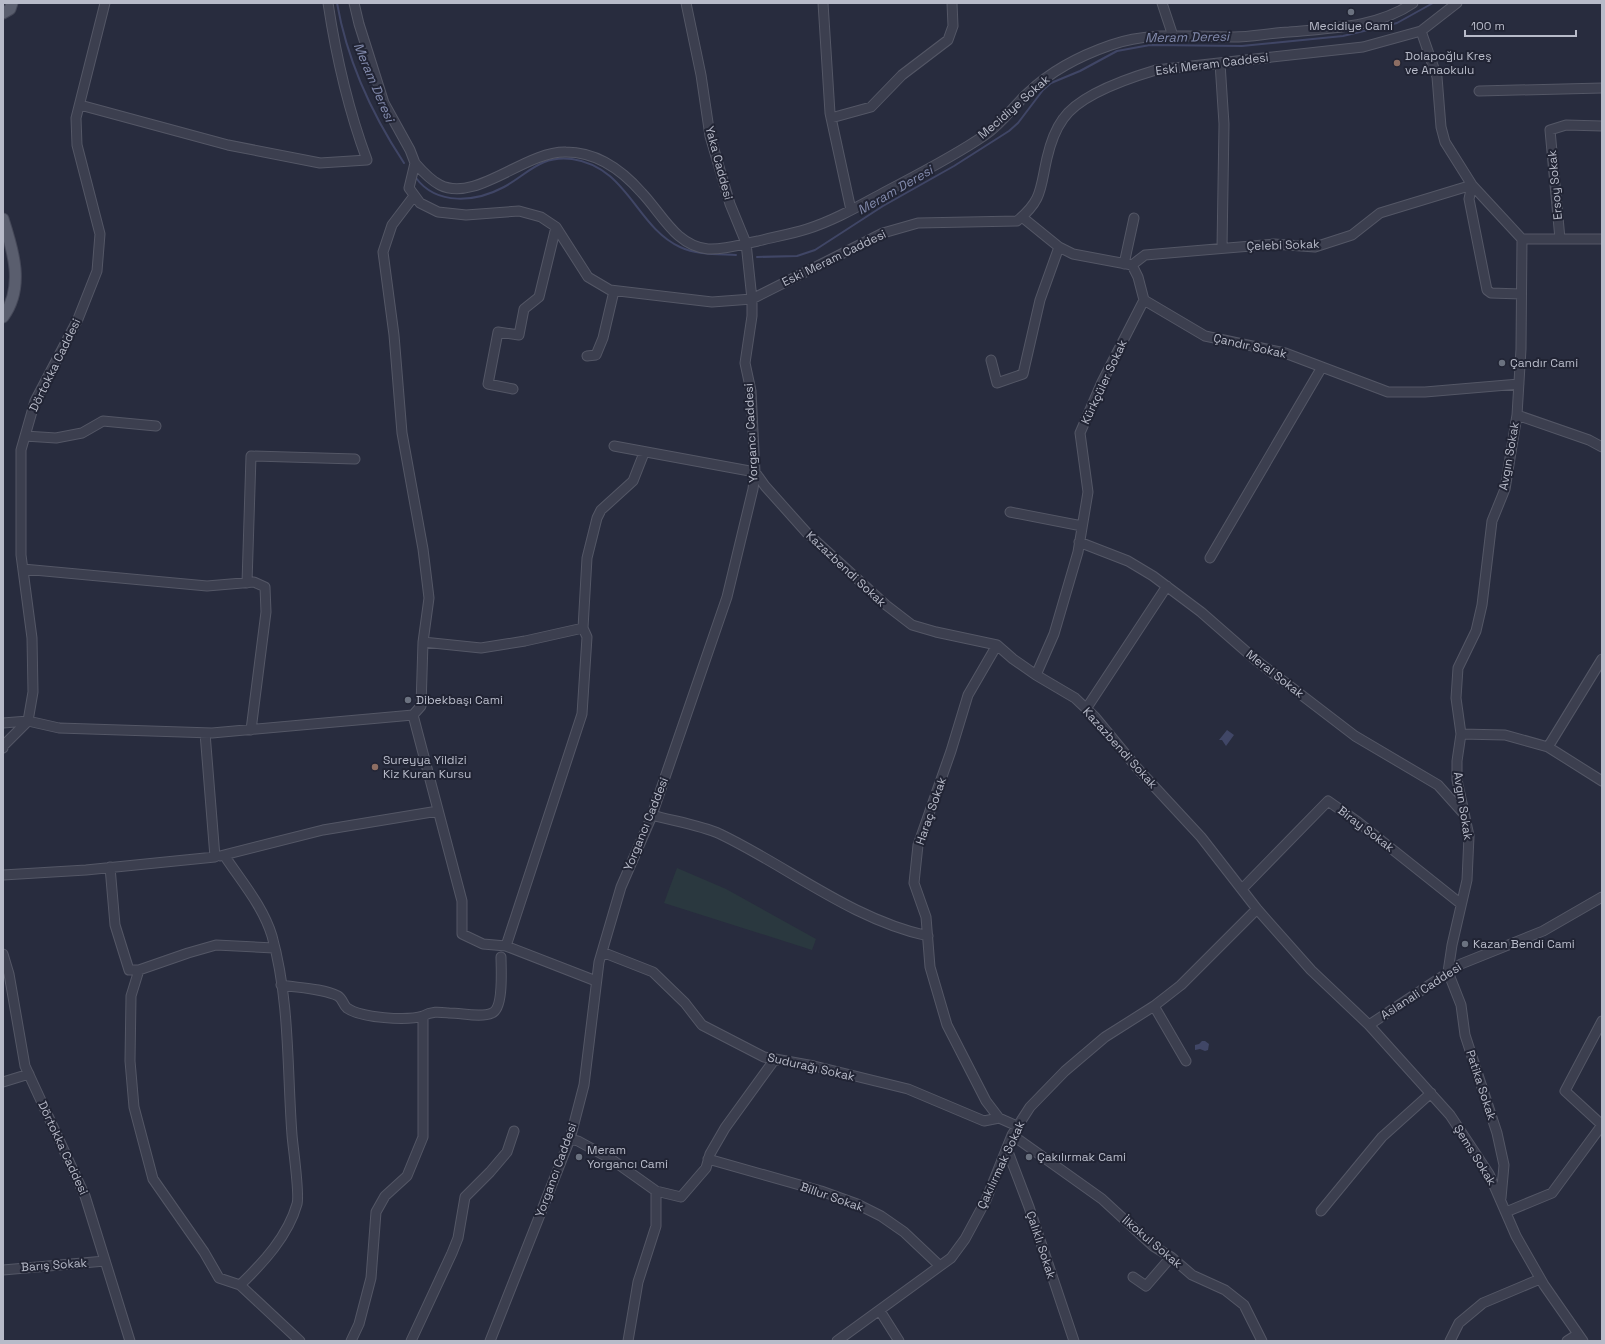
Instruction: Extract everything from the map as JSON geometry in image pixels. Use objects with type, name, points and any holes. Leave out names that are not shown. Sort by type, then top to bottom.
[{"type":"main road","points":[[3,219],[14,256],[16,276],[14,292],[3,317]]},
{"type":"main road","points":[[3,231],[14,272],[12,291],[3,312]]},
{"type":"street","name":"Dörtokka Caddesi","points":[[28,721],[33,692],[32,638],[23,569],[21,450],[35,401],[78,319],[97,270],[100,234],[77,145],[76,118],[105,3]]},
{"type":"street","points":[[80,105],[228,145],[320,162],[367,160],[358,135],[335,50],[328,3]]},
{"type":"street","points":[[3,723],[28,721],[59,728],[205,733],[413,715],[421,706],[423,642],[428,598],[423,549],[402,433],[394,335],[383,252],[392,225],[414,196],[409,188],[415,163],[410,150],[384,103],[359,24],[354,3]]},
{"type":"street","name":"Yaka Caddesi","points":[[686,3],[701,75],[710,136],[730,204],[746,243],[752,298]]},
{"type":"street","points":[[822,3],[831,118],[852,210]]},
{"type":"street","points":[[831,118],[871,107],[902,76],[948,40],[953,26],[952,3]]},
{"type":"street","points":[[1162,3],[1173,36]]},
{"type":"street","name":"Mecidiye Sokak","points":[[415,163],[426,175],[440,186],[453,189],[469,189],[542,154],[565,152],[586,154],[610,164],[642,192],[672,231],[691,244],[709,249],[746,243],[808,229],[852,210],[920,174],[987,134],[1010,114],[1028,92],[1055,72],[1112,45],[1140,38],[1189,34],[1234,37],[1342,26],[1380,20],[1413,3]]},
{"type":"street","name":"Eski Meram Caddesi","points":[[414,196],[426,207],[438,212],[466,215],[519,212],[541,217],[556,227],[588,276],[610,290],[712,302],[752,298],[884,233],[918,223],[1016,221],[1030,211],[1040,196],[1047,157],[1054,134],[1063,118],[1079,104],[1125,79],[1156,70],[1363,47],[1421,31],[1457,3]]},
{"type":"street","points":[[1421,31],[1437,77],[1441,127],[1445,142],[1472,185],[1522,240],[1602,239]]},
{"type":"street","points":[[1220,63],[1224,124],[1222,248]]},
{"type":"street","points":[[1479,91],[1602,88]]},
{"type":"street","name":"Ersoy Sokak","points":[[1560,239],[1550,130],[1566,125],[1602,126]]},
{"type":"street","points":[[1472,185],[1470,200],[1487,290],[1491,293],[1521,294]]},
{"type":"street","name":"Çelebi Sokak","points":[[1128,265],[1145,255],[1274,244],[1315,247],[1352,235],[1380,213],[1472,185]]},
{"type":"street","points":[[1022,217],[1059,247],[1073,254],[1128,265],[1138,277],[1144,300]]},
{"type":"street","points":[[1128,265],[1134,218]]},
{"type":"street","points":[[513,389],[488,384],[498,332],[519,335],[524,309],[539,297],[556,227]]},
{"type":"street","name":"Avgın Sokak","points":[[1448,972],[1467,880],[1469,836],[1457,780],[1456,761],[1461,734],[1456,698],[1458,668],[1476,631],[1482,604],[1492,521],[1505,489],[1517,415],[1522,240]]},
{"type":"street","points":[[991,360],[997,383],[1024,374],[1040,300],[1059,247]]},
{"type":"street","points":[[587,356],[596,355],[603,338],[614,291]]},
{"type":"street","name":"Yorgancı Caddesi","points":[[490,1341],[570,1139],[584,1086],[596,981],[602,952],[621,888],[652,815],[727,597],[753,488],[755,472],[751,391],[746,363],[752,316],[752,298]]},
{"type":"street","name":"Çandır Sokak","points":[[1144,300],[1205,336],[1285,353],[1388,392],[1425,392],[1519,384]]},
{"type":"street","name":"Kürkçüler Sokak","points":[[1036,675],[1054,634],[1078,552],[1088,492],[1080,433],[1102,382],[1144,300]]},
{"type":"street","points":[[1210,558],[1322,367]]},
{"type":"street","points":[[1517,415],[1589,440],[1602,447]]},
{"type":"street","points":[[25,436],[56,438],[82,433],[103,421],[156,426]]},
{"type":"street","points":[[614,446],[644,453],[755,472]]},
{"type":"street","points":[[506,946],[582,714],[587,637],[583,628],[587,558],[597,518],[601,510],[633,481],[644,453]]},
{"type":"street","points":[[247,583],[251,456],[355,459]]},
{"type":"street","name":"Kazazbendi Sokak","points":[[755,472],[765,486],[807,533],[886,605],[912,625],[997,645],[1013,659],[1036,675],[1075,698],[1201,837],[1257,909],[1311,970],[1369,1025]]},
{"type":"street","points":[[1010,512],[1082,526]]},
{"type":"street","name":"Meral Sokak","points":[[1079,542],[1128,561],[1167,586],[1201,612],[1257,661],[1355,736],[1438,785],[1465,816]]},
{"type":"street","points":[[23,569],[207,586],[254,582],[265,587],[266,612],[251,730]]},
{"type":"street","points":[[1086,709],[1167,586]]},
{"type":"street","points":[[423,642],[481,648],[525,641],[583,628]]},
{"type":"street","name":"Haraç Sokak","points":[[997,645],[968,695],[946,766],[918,845],[914,883],[926,917],[930,967],[947,1025],[986,1101],[999,1118],[1017,1126]]},
{"type":"street","points":[[1548,747],[1602,659]]},
{"type":"street","points":[[413,715],[462,901],[462,934],[483,944],[506,946],[596,981]]},
{"type":"street","points":[[3,748],[4,745],[28,721]]},
{"type":"street","points":[[205,733],[215,857]]},
{"type":"street","points":[[1461,734],[1506,735],[1548,747],[1602,781]]},
{"type":"street","name":"Biray Sokak","points":[[1242,889],[1328,801],[1358,822],[1461,904]]},
{"type":"street","points":[[3,875],[110,868],[215,857],[323,830],[438,810]]},
{"type":"street","points":[[652,815],[718,834],[836,900],[904,931],[928,936]]},
{"type":"street","points":[[224,855],[262,911],[272,936],[286,1015],[288,1090],[298,1203],[281,1239],[264,1261],[240,1285]]},
{"type":"street","points":[[110,868],[116,924],[128,970],[139,970],[216,945],[274,948]]},
{"type":"street","name":"Aslanali Caddesi","points":[[1369,1025],[1448,972],[1478,957],[1543,931],[1602,897]]},
{"type":"street","name":"Çakılırmak Sokak","points":[[837,1341],[951,1258],[965,1239],[986,1200],[1012,1135],[1030,1107],[1065,1072],[1105,1038],[1154,1006],[1181,985],[1257,909]]},
{"type":"street","name":"Sudurağı Sokak","points":[[602,952],[653,972],[685,1003],[702,1025],[764,1057],[814,1066],[908,1089],[984,1121],[999,1118]]},
{"type":"street","name":"Dörtokka Caddesi","points":[[3,954],[25,1066],[85,1196],[130,1341]]},
{"type":"street","points":[[281,985],[320,990],[340,997],[347,1008],[358,1012],[395,1019],[423,1016],[431,1012],[492,1013],[496,1010],[498,1004],[502,978],[500,957]]},
{"type":"street","points":[[139,970],[131,996],[130,1061],[134,1107],[153,1178],[204,1252],[219,1278],[240,1285],[300,1341]]},
{"type":"street","name":"Patika Sokak","points":[[1448,972],[1461,1005],[1465,1035],[1500,1146],[1504,1165],[1501,1199]]},
{"type":"street","points":[[1154,1006],[1186,1061]]},
{"type":"street","points":[[351,1341],[359,1324],[371,1278],[376,1212],[385,1196],[407,1176],[424,1137],[423,1016]]},
{"type":"street","points":[[1506,1212],[1552,1193],[1602,1125],[1565,1091],[1602,1021]]},
{"type":"street","name":"Şems Sokak","points":[[1369,1025],[1431,1093],[1464,1135],[1489,1174],[1516,1236],[1540,1279],[1580,1337]]},
{"type":"street","points":[[570,1139],[578,1141],[611,1159],[656,1191],[681,1197],[706,1168],[708,1159],[725,1128],[775,1059]]},
{"type":"street","points":[[3,1082],[29,1074]]},
{"type":"street","points":[[1321,1211],[1382,1137],[1431,1093]]},
{"type":"street","points":[[411,1341],[458,1238],[465,1197],[490,1172],[507,1152],[514,1131]]},
{"type":"street","name":"İlkokul Sokak","points":[[1012,1135],[1102,1199],[1153,1246],[1171,1257],[1192,1275],[1225,1290],[1244,1305],[1262,1341]]},
{"type":"street","name":"Çalıklı Sokak","points":[[1007,1149],[1029,1207],[1074,1341]]},
{"type":"street","name":"Billur Sokak","points":[[708,1159],[821,1191],[857,1204],[881,1216],[904,1232],[940,1266]]},
{"type":"street","points":[[628,1341],[638,1282],[647,1248],[656,1226],[656,1191]]},
{"type":"street","points":[[1133,1277],[1146,1286],[1171,1257]]},
{"type":"street","name":"Barış Sokak","points":[[3,1270],[105,1261]]},
{"type":"street","points":[[1450,1341],[1459,1323],[1483,1304],[1540,1279]]},
{"type":"street","points":[[880,1311],[899,1341]]},
{"type":"street","points":[[1567,1341],[1580,1337]]},
{"type":"shaded area","points":[[677,868],[726,889],[816,939],[812,950],[664,903]]},
{"type":"water","points":[[1227,730],[1234,735],[1226,746],[1222,740],[1219,740]]},
{"type":"water","points":[[1202,1041],[1209,1044],[1208,1050],[1195,1050],[1195,1045]]},
{"type":"waterway","name":"Meram Deresi","points":[[337,3],[341,24],[354,66],[372,107],[404,163]]},
{"type":"waterway","name":"Meram Deresi","points":[[757,257],[797,256],[815,250],[883,206],[954,166],[1009,131],[1018,123],[1043,90],[1051,83],[1080,71],[1117,51],[1150,45],[1242,46],[1343,36],[1397,23],[1433,3]]},
{"type":"waterway","name":"Meram Deresi","points":[[416,178],[425,187],[435,193],[457,199],[469,198],[481,196],[504,187],[543,163],[551,160],[572,159],[591,164],[606,173],[619,185],[652,226],[665,238],[680,247],[700,253],[736,255]]},
{"type":"place","name":"Mecidiye Cami","points":[[1351,12]]},
{"type":"place","name":"Dolapoğlu Kreş ve Anaokulu","points":[[1397,63]]},
{"type":"place","name":"Çandır Cami","points":[[1502,363]]},
{"type":"place","name":"Dibekbaşı Cami","points":[[408,700]]},
{"type":"place","name":"Sureyya Yildizi Kiz Kuran Kursu","points":[[375,767]]},
{"type":"place","name":"Kazan Bendi Cami","points":[[1465,944]]},
{"type":"place","name":"Meram Yorgancı Cami","points":[[579,1157]]},
{"type":"place","name":"Çakılırmak Cami","points":[[1029,1157]]}]
